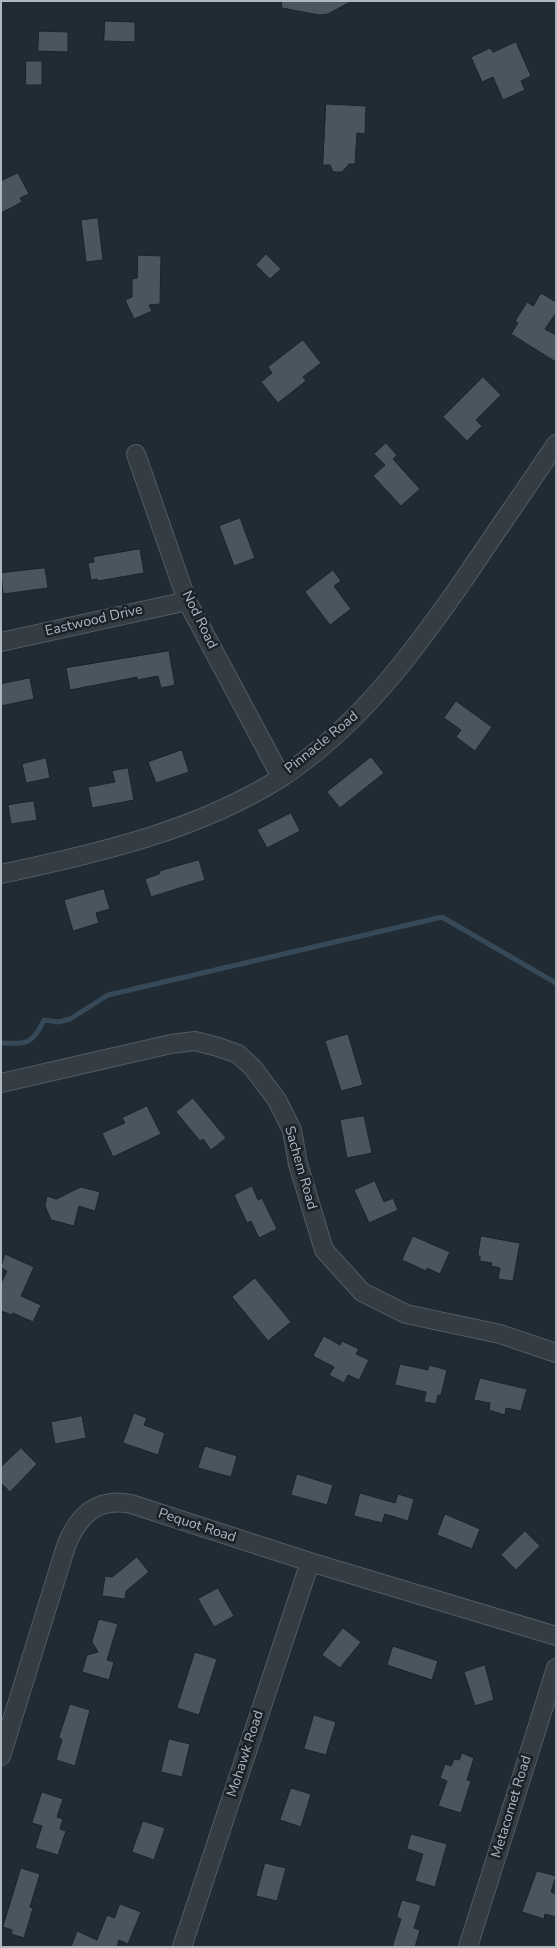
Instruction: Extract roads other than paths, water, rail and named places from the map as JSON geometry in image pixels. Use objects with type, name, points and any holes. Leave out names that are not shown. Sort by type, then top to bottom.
[{"type":"street","name":"Pinnacle Road","points":[[1,874],[143,840],[213,813],[281,777],[333,738],[362,711],[418,646],[556,444]]},
{"type":"street","name":"Nod Road","points":[[136,454],[187,601],[281,777]]},
{"type":"street","name":"Eastwood Drive","points":[[1,642],[187,601]]},
{"type":"street","name":"Sachem Road","points":[[1,1083],[171,1044],[196,1041],[238,1054],[253,1068],[277,1100],[292,1130],[298,1164],[324,1250],[362,1292],[406,1314],[500,1334],[556,1353]]},
{"type":"street","name":"Pequot Road","points":[[1,1756],[66,1546],[74,1527],[92,1510],[105,1504],[120,1502],[131,1504],[310,1562],[556,1636]]},
{"type":"street","name":"Mohawk Road","points":[[182,1947],[310,1562]]},
{"type":"street","name":"Metacomet Road","points":[[468,1947],[556,1668]]},
{"type":"waterway","points":[[1,1043],[23,1043],[28,1041],[36,1034],[44,1020],[58,1022],[70,1019],[108,995],[442,917],[556,983]]}]
